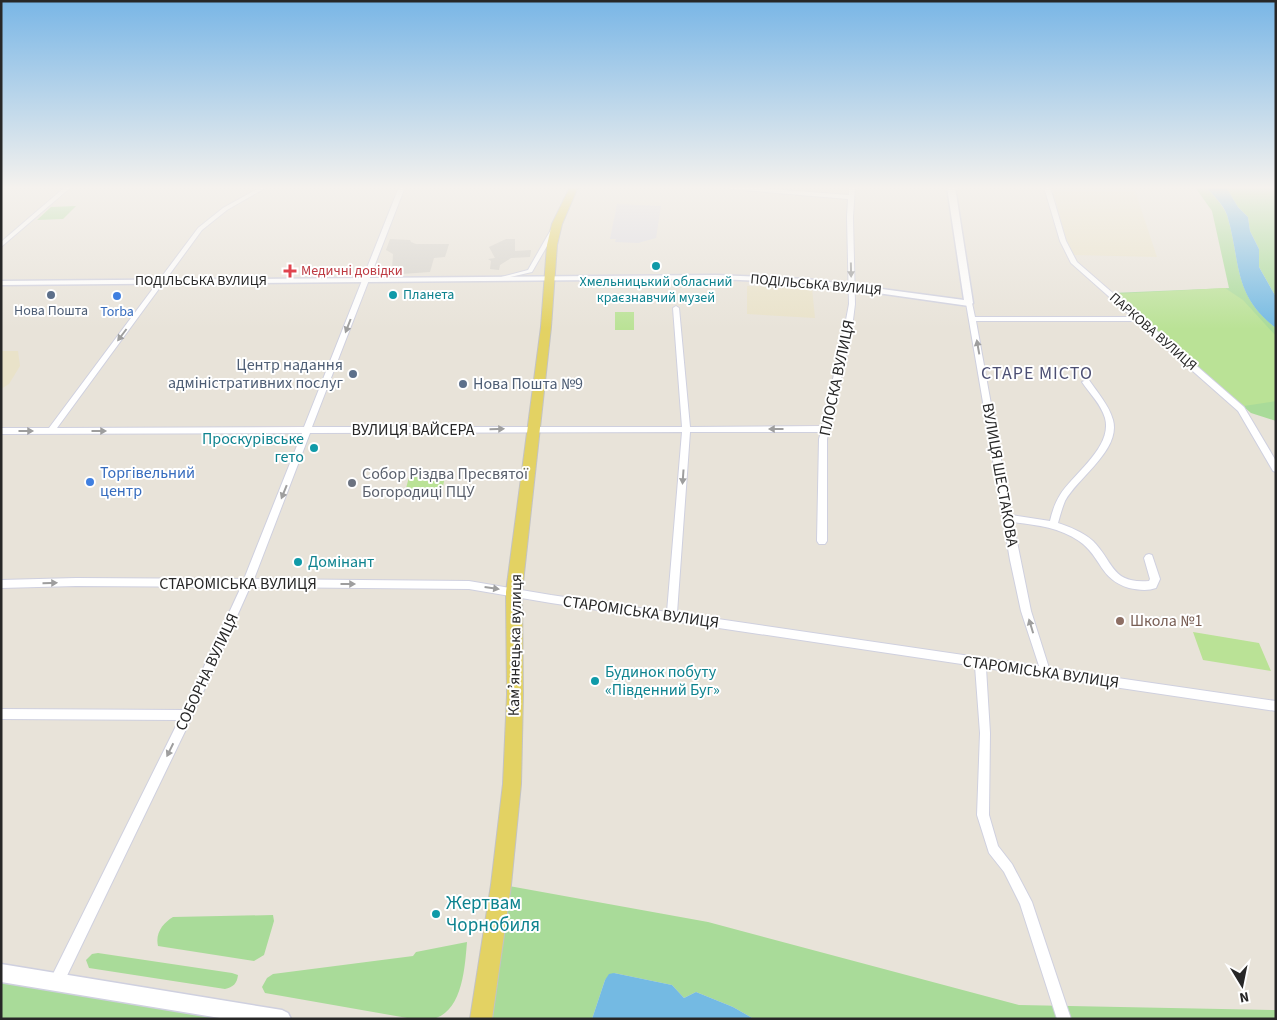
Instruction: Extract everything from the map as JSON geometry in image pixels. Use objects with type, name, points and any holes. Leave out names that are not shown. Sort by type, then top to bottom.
[{"type":"main road","name":"Камʼянецька вулиця","points":[[481,1019],[501,885],[512,784],[515,695],[514,592],[550,291],[552,244],[554,235]]},
{"type":"street","points":[[1,245],[13,235]]},
{"type":"street","points":[[51,431],[196,235]]},
{"type":"street","name":"СОБОРНА ВУЛИЦЯ","points":[[57,981],[154,784],[247,584],[309,430],[383,235]]},
{"type":"street","points":[[550,291],[546,283],[532,275],[552,235]]},
{"type":"street","name":"ПЛОСКА ВУЛИЦЯ","points":[[822,541],[822,462],[825,429],[847,336],[852,304],[851,235]]},
{"type":"street","name":"ВУЛИЦЯ ШЕСТАКОВА","points":[[958,235],[1015,560],[1026,611],[1046,673]]},
{"type":"street","name":"ПАРКОВА ВУЛИЦЯ","points":[[1061,235],[1074,263],[1241,409],[1276,469]]},
{"type":"street","name":"ПОДІЛЬСЬКА ВУЛИЦЯ","points":[[1,283],[365,281],[494,279],[532,275],[551,279],[716,277],[800,281],[969,302]]},
{"type":"street","points":[[672,616],[686,429],[676,308]]},
{"type":"street","points":[[973,319],[1138,319]]},
{"type":"street","points":[[1054,523],[1062,499],[1095,459],[1105,443],[1110,427],[1103,408],[1086,382]]},
{"type":"street","name":"ВУЛИЦЯ ВАЙСЕРА","points":[[1,431],[825,429]]},
{"type":"street","points":[[1008,518],[1054,523],[1088,542],[1113,577],[1126,583],[1145,586],[1153,585],[1155,579],[1149,558]]},
{"type":"street","name":"СТАРОМІСЬКА ВУЛИЦЯ","points":[[1,584],[469,585],[1276,706]]},
{"type":"street","points":[[980,663],[985,733],[983,815],[993,849],[1008,868],[1026,902],[1064,1019]]},
{"type":"street","points":[[1,714],[187,715]]},
{"type":"street","points":[[1,972],[282,1019]]},
{"type":"shaded area","points":[[611,235],[657,235],[656,238],[638,243],[615,242],[616,239],[610,239]]},
{"type":"shaded area","points":[[1065,235],[1150,235],[1157,257],[1073,255]]},
{"type":"shaded area","points":[[390,239],[410,240],[416,244],[449,244],[445,257],[434,258],[430,272],[402,274],[392,269],[393,254],[386,250]]},
{"type":"shaded area","points":[[506,239],[515,239],[515,251],[531,250],[530,257],[511,258],[500,265],[499,270],[490,269],[491,261],[488,259],[495,258],[489,247]]},
{"type":"shaded area","points":[[747,286],[812,288],[815,318],[747,314]]},
{"type":"shaded area","points":[[1,351],[18,351],[20,366],[9,384],[1,389]]},
{"type":"green space","points":[[1217,235],[1232,235],[1240,276],[1245,289],[1262,315],[1276,328],[1276,421],[1251,413],[1112,293],[1229,288]]},
{"type":"green space","points":[[1252,235],[1276,235],[1276,297],[1259,267],[1259,249]]},
{"type":"green space","points":[[1225,288],[1243,300],[1276,336],[1276,401],[1244,406],[1114,294]]},
{"type":"green space","points":[[615,312],[634,312],[634,330],[615,330]]},
{"type":"green space","points":[[409,477],[445,477],[441,495],[404,496]]},
{"type":"green space","points":[[1193,632],[1259,643],[1271,671],[1203,660]]},
{"type":"green space","points":[[509,886],[708,922],[1019,1005],[1276,1010],[1276,1019],[754,1019],[733,1007],[696,992],[684,998],[672,985],[614,973],[605,980],[592,1019],[491,1019]]},
{"type":"green space","points":[[273,915],[274,921],[264,955],[254,961],[158,946],[157,941],[161,929],[173,917]]},
{"type":"green space","points":[[467,942],[461,985],[457,996],[452,1006],[445,1013],[433,1019],[413,1019],[265,993],[262,987],[267,978],[273,974],[413,956],[416,952]]},
{"type":"green space","points":[[98,953],[232,973],[238,975],[237,981],[234,985],[225,989],[89,968],[86,960],[92,954]]},
{"type":"green space","points":[[1,982],[232,1019],[1,1019]]},
{"type":"water","points":[[1232,235],[1252,235],[1259,249],[1259,267],[1276,297],[1276,328],[1262,316],[1252,303],[1240,276]]},
{"type":"water","points":[[614,973],[672,985],[684,998],[696,992],[733,1007],[754,1019],[592,1019],[605,980],[609,974]]},
{"type":"place","name":"Хмельницький обласний краєзнавчий музей","points":[[656,266]]},
{"type":"place","name":"Медичні довідки","points":[[290,271]]},
{"type":"place","name":"Нова Пошта","points":[[51,295]]},
{"type":"place","name":"Планета","points":[[393,295]]},
{"type":"place","name":"Torba","points":[[117,296]]},
{"type":"place","name":"Центр надання адміністративних послуг","points":[[353,374]]},
{"type":"place","name":"Нова Пошта №9","points":[[463,384]]},
{"type":"place","name":"Проскурівське гето","points":[[314,448]]},
{"type":"place","name":"Торгівельний центр","points":[[90,482]]},
{"type":"place","name":"Собор Різдва Пресвятої Богородиці ПЦУ","points":[[352,483]]},
{"type":"place","name":"Домінант","points":[[298,562]]},
{"type":"place","name":"Школа №1","points":[[1120,621]]},
{"type":"place","name":"Будинок побуту «Південний Буг»","points":[[595,681]]},
{"type":"place","name":"Жертвам Чорнобиля","points":[[436,914]]},
{"type":"district","name":"СТАРЕ МІСТО","points":[[1037,373]]}]
